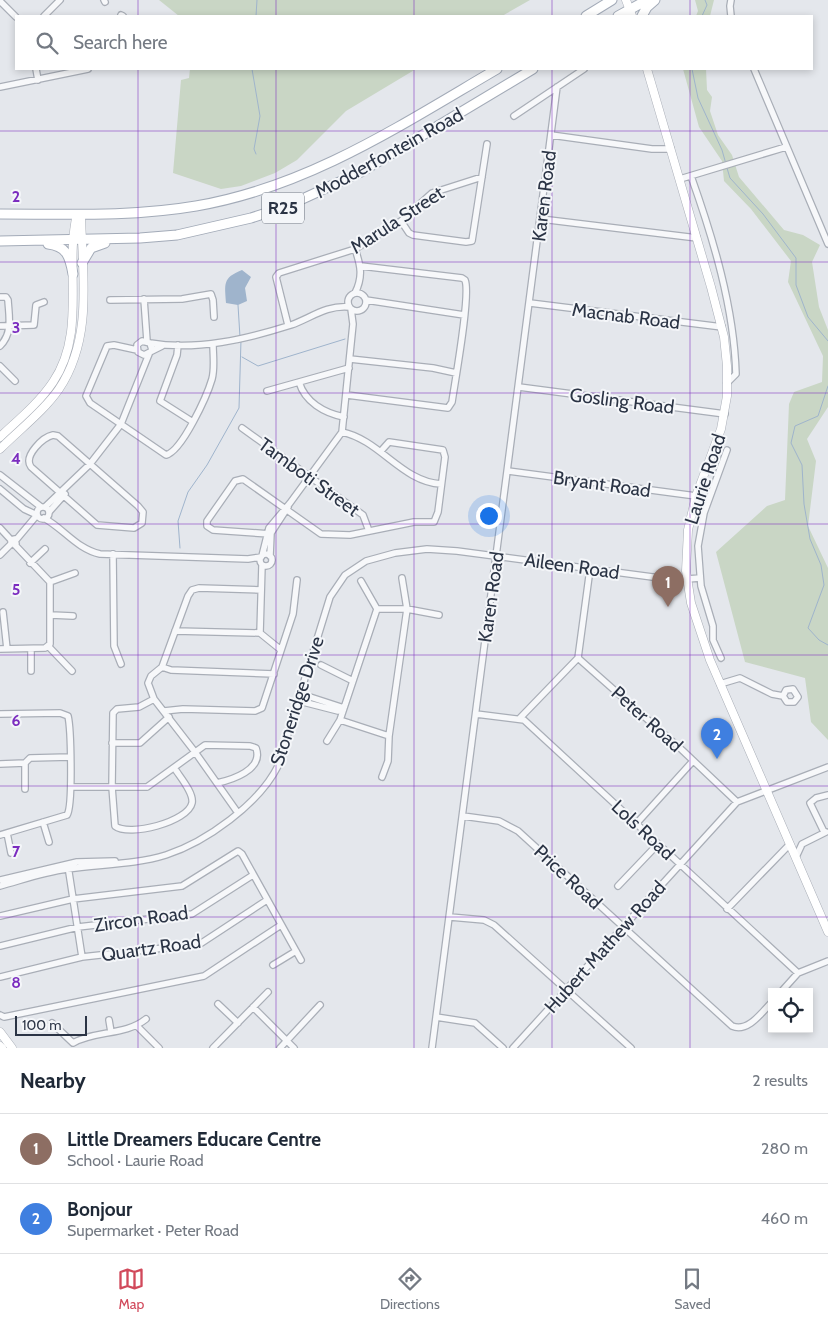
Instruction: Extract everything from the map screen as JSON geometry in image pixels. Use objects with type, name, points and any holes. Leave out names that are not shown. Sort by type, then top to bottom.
[{"type":"main road","points":[[588,15],[612,0]]},
{"type":"main road","points":[[626,0],[631,13],[646,0]]},
{"type":"main road","points":[[643,15],[647,7],[655,0]]},
{"type":"main road","name":"Modderfontein Road","points":[[0,214],[136,212],[189,207],[272,187],[308,174],[348,155],[494,70]]},
{"type":"main road","name":"Modderfontein Road","points":[[0,241],[140,238],[177,235],[285,208],[361,172],[531,70]]},
{"type":"main road","name":"Laurie Road","points":[[647,70],[711,287],[722,327],[727,359],[728,383],[725,414],[715,449],[696,496],[688,530],[687,580],[694,616],[720,684],[828,932]]},
{"type":"main road","points":[[0,437],[41,397],[59,372],[70,347],[73,274],[79,214]]},
{"type":"main road","points":[[82,263],[88,251],[95,246],[140,238]]},
{"type":"main road","points":[[0,449],[58,391],[72,364],[82,325],[82,263],[77,240]]},
{"type":"main road","points":[[0,241],[44,243],[60,246],[69,256],[73,274]]},
{"type":"main road","points":[[0,1032],[12,1048]]},
{"type":"street","points":[[45,15],[60,0]]},
{"type":"street","points":[[731,0],[731,15]]},
{"type":"street","points":[[0,1],[15,16]]},
{"type":"street","points":[[36,70],[38,80]]},
{"type":"street","points":[[0,87],[83,70]]},
{"type":"street","points":[[514,116],[583,70]]},
{"type":"street","points":[[754,70],[828,244]]},
{"type":"street","name":"Karen Road","points":[[432,1048],[558,87]]},
{"type":"street","points":[[552,135],[671,149]]},
{"type":"street","points":[[401,221],[413,235],[466,242],[472,241],[487,144]]},
{"type":"street","points":[[680,179],[786,147]]},
{"type":"street","points":[[691,176],[710,234],[722,284],[736,361],[736,374],[728,383]]},
{"type":"street","name":"Marula Street","points":[[288,326],[276,275],[355,249],[401,221],[432,193],[482,177]]},
{"type":"street","points":[[541,219],[697,238]]},
{"type":"street","points":[[353,324],[365,300],[360,283],[361,266],[355,249]]},
{"type":"street","points":[[346,395],[448,408],[452,402],[464,315],[467,287],[465,280],[462,278],[361,266]]},
{"type":"street","points":[[213,344],[212,378],[192,422],[173,451],[166,455],[90,402],[86,392],[107,346],[144,347],[213,344],[288,326],[337,306],[355,293],[360,283]]},
{"type":"street","points":[[711,287],[722,284]]},
{"type":"street","points":[[355,293],[365,300],[380,304],[464,315]]},
{"type":"street","points":[[110,300],[182,299],[211,294],[214,300],[214,317]]},
{"type":"street","points":[[0,297],[6,297],[8,300],[9,326],[7,339],[0,346]]},
{"type":"street","points":[[260,633],[263,561],[268,533],[342,432],[353,324],[348,298]]},
{"type":"street","points":[[0,555],[28,526],[40,517],[90,464],[121,424],[142,368],[144,300]]},
{"type":"street","points":[[0,326],[34,325],[36,305],[44,302]]},
{"type":"street","name":"Macnab Road","points":[[530,303],[722,327]]},
{"type":"street","points":[[337,306],[359,311]]},
{"type":"street","points":[[178,345],[177,355],[160,401],[192,422]]},
{"type":"street","points":[[350,359],[433,368],[456,373]]},
{"type":"street","points":[[0,366],[15,381]]},
{"type":"street","points":[[267,391],[349,368]]},
{"type":"street","points":[[299,382],[303,393],[320,408],[327,413],[344,417]]},
{"type":"street","name":"Gosling Road","points":[[518,387],[725,414]]},
{"type":"street","name":"Tamboti Street","points":[[242,428],[363,515],[369,531]]},
{"type":"street","points":[[342,432],[361,437],[421,481],[441,484]]},
{"type":"street","points":[[50,436],[58,436],[90,464],[141,509],[142,523],[134,528],[102,527],[28,463],[29,457],[45,439],[50,436]]},
{"type":"street","points":[[268,533],[213,530],[207,526],[207,522],[235,481],[240,479],[246,480],[321,534],[350,534],[414,522],[434,522],[437,516],[445,457],[443,450],[389,442],[381,451]]},
{"type":"street","points":[[721,658],[713,640],[713,626],[700,578],[698,546],[702,521],[727,450]]},
{"type":"street","name":"Bryant Road","points":[[508,471],[696,496]]},
{"type":"street","points":[[0,476],[46,510],[56,525]]},
{"type":"street","points":[[0,489],[24,509],[56,525],[90,552],[272,561],[268,533]]},
{"type":"street","points":[[24,509],[28,526]]},
{"type":"street","points":[[40,517],[38,509],[46,510]]},
{"type":"street","points":[[0,528],[50,582],[51,615],[49,647],[72,671]]},
{"type":"street","points":[[30,562],[45,549]]},
{"type":"street","name":"Stoneridge Drive","points":[[0,880],[106,860],[127,862],[154,858],[176,850],[238,813],[263,790],[276,770],[330,597],[345,575],[366,561],[388,554],[427,550],[457,551]]},
{"type":"street","name":"Aileen Road","points":[[457,551],[687,580],[700,578]]},
{"type":"street","points":[[114,554],[114,646],[120,664]]},
{"type":"street","points":[[263,561],[270,556]]},
{"type":"street","points":[[476,714],[520,718],[578,658],[590,569]]},
{"type":"street","points":[[50,582],[75,573]]},
{"type":"street","points":[[382,777],[388,761],[389,736],[407,609],[402,578]]},
{"type":"street","points":[[164,711],[184,709],[259,710],[265,704],[293,614],[297,580]]},
{"type":"street","points":[[328,741],[340,720],[377,609],[361,582]]},
{"type":"street","points":[[238,813],[195,752],[154,699],[149,689],[148,681],[162,667],[188,596],[194,589],[261,590]]},
{"type":"street","points":[[377,609],[407,609],[439,615]]},
{"type":"street","points":[[3,612],[3,649],[31,650],[49,647]]},
{"type":"street","points":[[51,615],[73,616]]},
{"type":"street","points":[[175,631],[260,633],[281,650]]},
{"type":"street","points":[[31,650],[31,672]]},
{"type":"street","name":"Peter Road","points":[[578,658],[694,761],[737,802]]},
{"type":"street","points":[[321,665],[353,681]]},
{"type":"street","points":[[162,667],[171,670],[274,674]]},
{"type":"street","points":[[720,684],[740,678],[772,694],[783,696]]},
{"type":"street","points":[[301,694],[343,710]]},
{"type":"street","points":[[154,699],[142,706],[115,710],[112,716],[112,787],[114,823],[117,828],[125,830],[160,825],[186,811],[192,803],[190,794],[175,769]]},
{"type":"street","points":[[299,701],[343,710]]},
{"type":"street","points":[[0,714],[66,714],[69,720],[71,787],[68,813],[0,835]]},
{"type":"street","points":[[112,743],[140,743],[169,717]]},
{"type":"street","name":"Lols Road","points":[[520,718],[798,973]]},
{"type":"street","points":[[340,720],[389,736]]},
{"type":"street","points":[[71,787],[147,788],[207,745],[250,746],[256,748],[257,756],[247,772],[218,785]]},
{"type":"street","points":[[0,764],[25,763],[35,756],[70,757]]},
{"type":"street","points":[[636,824],[694,761]]},
{"type":"street","points":[[25,763],[25,788]]},
{"type":"street","name":"Hubert Mathew Road","points":[[513,1048],[737,802],[828,767]]},
{"type":"street","points":[[796,857],[802,844],[826,832],[810,803],[816,798],[828,795]]},
{"type":"street","name":"Price Road","points":[[463,816],[499,821],[513,827],[728,1023],[737,1028],[747,1026],[768,1006]]},
{"type":"street","points":[[43,822],[48,842]]},
{"type":"street","points":[[7,833],[11,853]]},
{"type":"street","points":[[618,886],[658,844]]},
{"type":"street","points":[[727,909],[790,844]]},
{"type":"street","points":[[0,916],[73,899],[182,886],[234,852],[241,852],[301,960]]},
{"type":"street","points":[[68,866],[82,957]]},
{"type":"street","name":"Stoneridge Drive","points":[[0,886],[68,866]]},
{"type":"street","name":"Zircon Road","points":[[0,946],[78,927],[192,914],[253,875]]},
{"type":"street","name":"Quartz Road","points":[[0,977],[82,957],[200,944],[267,900]]},
{"type":"street","points":[[450,917],[484,920],[494,925],[631,1048]]},
{"type":"street","points":[[0,1015],[4,1017],[204,976],[281,925]]},
{"type":"street","points":[[273,965],[296,951]]},
{"type":"street","points":[[785,988],[798,973],[828,961]]},
{"type":"street","points":[[213,1048],[268,992]]},
{"type":"street","points":[[218,1004],[238,1023]]},
{"type":"street","points":[[280,1048],[320,1006]]},
{"type":"street","points":[[253,1008],[294,1048]]},
{"type":"street","points":[[436,1017],[475,1023],[503,1048]]},
{"type":"street","points":[[52,1023],[72,1046],[86,1037],[137,1026],[146,1019]]},
{"type":"street","points":[[109,1020],[111,1032]]},
{"type":"street","points":[[137,1026],[159,1048]]},
{"type":"green space","points":[[159,0],[530,0],[504,15],[178,15]]},
{"type":"green space","points":[[695,0],[714,0],[710,15],[696,15],[698,11]]},
{"type":"green space","points":[[190,70],[414,70],[346,111],[297,160],[275,173],[241,186],[221,189],[173,173],[181,80],[189,78]]},
{"type":"green space","points":[[683,70],[706,70],[707,90],[712,97],[710,111],[718,135],[732,155],[739,177],[784,230],[803,235],[820,245],[812,262],[819,307],[828,330],[828,407],[807,439],[816,461],[808,526],[828,568],[828,740],[811,722],[805,678],[745,662],[716,552],[767,506],[785,500],[789,404],[794,392],[822,382],[823,356],[788,282],[791,261],[751,209],[724,181],[722,161],[699,127]]},
{"type":"water","points":[[242,270],[251,277],[245,288],[247,301],[238,305],[226,303],[226,282],[231,276]]},
{"type":"waterway","points":[[256,15],[257,0]]},
{"type":"waterway","points":[[702,15],[707,5],[705,0]]},
{"type":"waterway","points":[[252,70],[260,116],[254,149],[256,154]]},
{"type":"waterway","points":[[692,70],[698,98],[722,150],[726,164]]},
{"type":"waterway","points":[[727,168],[730,178],[763,214],[796,258],[796,285],[808,317],[828,341]]},
{"type":"waterway","points":[[238,305],[240,337]]},
{"type":"waterway","points":[[242,357],[258,366],[345,339]]},
{"type":"waterway","points":[[180,548],[178,521],[188,492],[207,465],[239,408],[241,340]]},
{"type":"waterway","points":[[828,386],[818,416],[795,426],[791,443],[802,465],[804,504],[810,539],[821,565],[824,585],[808,628],[819,640],[828,645]]},
{"type":"place","name":"Little Dreamers Educare Centre","points":[[668,607]]},
{"type":"place","name":"Bonjour","points":[[717,759]]}]
